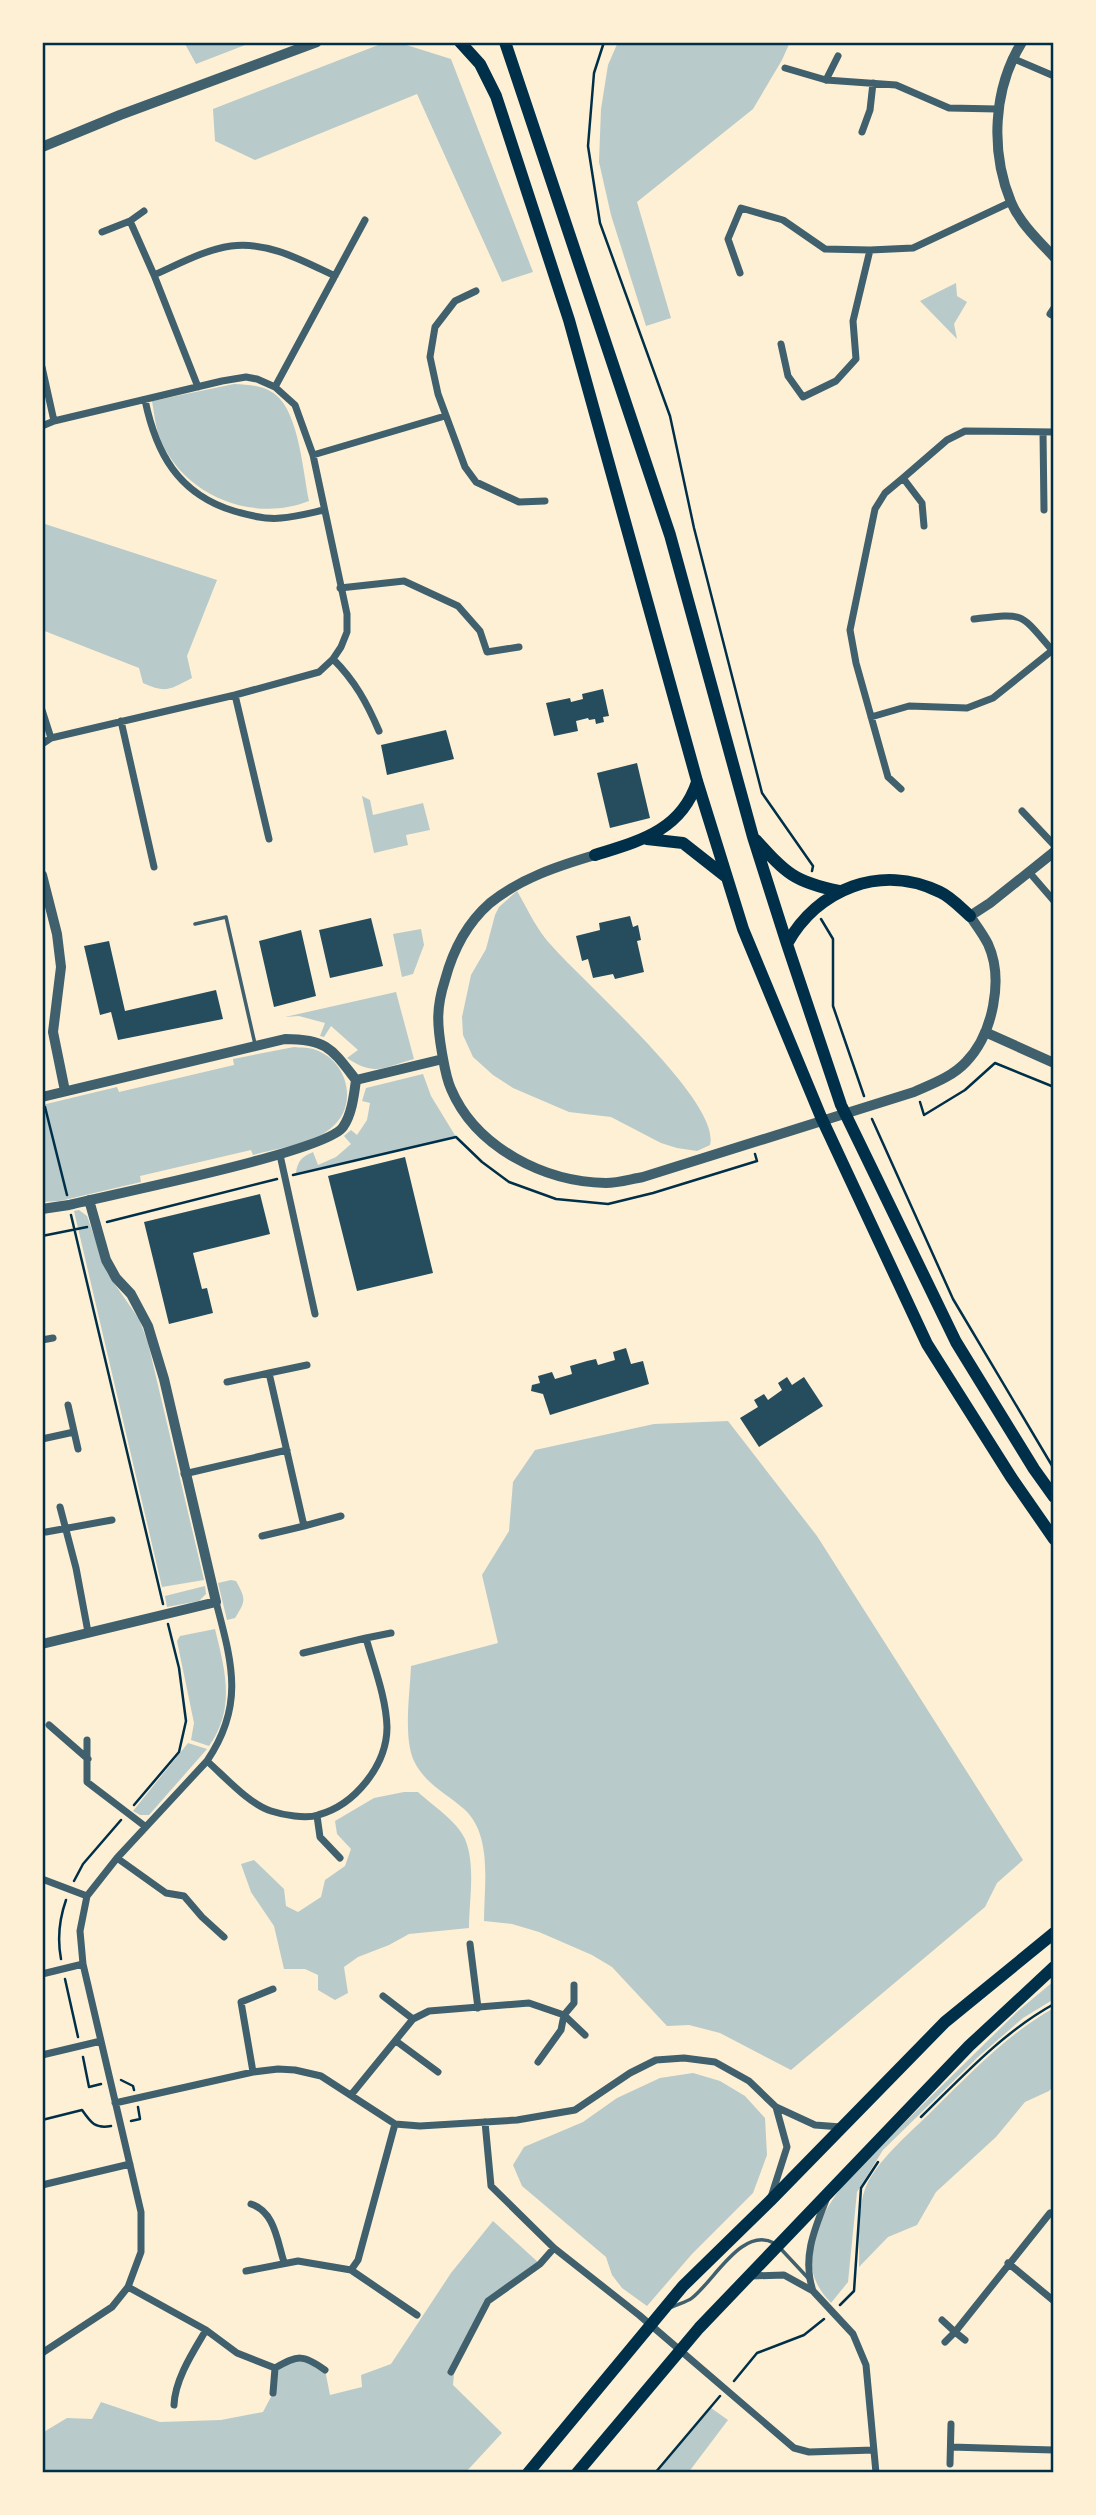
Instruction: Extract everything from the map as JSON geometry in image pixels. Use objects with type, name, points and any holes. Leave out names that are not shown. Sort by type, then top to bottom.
[{"type":"highway","points":[[460,42],[480,64],[496,96],[569,320],[697,781],[743,929],[821,1117],[926,1344],[1054,1539]]},
{"type":"highway","points":[[505,42],[670,535],[753,837],[841,1105],[956,1342],[1054,1497]]},
{"type":"highway","points":[[596,855],[647,839],[677,817],[692,796],[697,781]]},
{"type":"highway","points":[[753,837],[782,869],[808,885],[839,891]]},
{"type":"highway","points":[[647,839],[683,843],[725,876]]},
{"type":"highway","points":[[786,944],[815,908],[839,891],[866,882],[899,880],[941,892],[970,916]]},
{"type":"highway","points":[[528,2473],[683,2286],[945,2022],[1054,1933]]},
{"type":"highway","points":[[577,2473],[699,2328],[969,2046],[1054,1967]]},
{"type":"street","points":[[42,147],[317,42]]},
{"type":"street","points":[[1022,42],[1012,58],[997,109],[998,154],[1011,202],[1030,232],[1054,257]]},
{"type":"street","points":[[826,80],[838,56]]},
{"type":"street","points":[[1012,58],[1054,76]]},
{"type":"street","points":[[785,68],[826,80],[896,85],[949,108],[997,109]]},
{"type":"street","points":[[862,132],[870,110],[873,83]]},
{"type":"street","points":[[740,273],[728,239],[741,208],[783,220],[825,249],[870,250],[913,248],[1011,202]]},
{"type":"street","points":[[102,232],[130,221],[144,211]]},
{"type":"street","points":[[275,387],[365,220]]},
{"type":"street","points":[[130,221],[198,387]]},
{"type":"street","points":[[154,275],[209,252],[232,246],[276,250],[335,276]]},
{"type":"street","points":[[781,344],[788,376],[803,397],[836,381],[856,359],[853,321],[870,250]]},
{"type":"street","points":[[476,291],[455,301],[435,327],[430,357],[445,416],[464,467],[476,482],[519,502],[545,501]]},
{"type":"street","points":[[1054,308],[1050,314],[1054,316]]},
{"type":"street","points":[[42,367],[54,421]]},
{"type":"street","points":[[42,426],[246,377],[275,387],[295,405],[313,455],[347,614],[347,632],[333,659],[319,672],[236,695],[51,738],[42,744]]},
{"type":"street","points":[[145,400],[159,447],[173,472],[193,491],[217,506],[280,519],[324,510]]},
{"type":"street","points":[[313,455],[445,416]]},
{"type":"street","points":[[901,789],[888,777],[856,663],[850,630],[875,509],[886,493],[903,478],[947,440],[965,431],[1054,432]]},
{"type":"street","points":[[1043,432],[1044,510]]},
{"type":"street","points":[[903,478],[922,502],[924,526]]},
{"type":"street","points":[[340,588],[404,581],[458,606],[480,631],[487,652],[519,647]]},
{"type":"street","points":[[871,717],[909,706],[967,708],[993,698],[1053,649],[1025,620],[1013,615],[974,619]]},
{"type":"street","points":[[333,659],[351,677],[364,697],[379,731]]},
{"type":"street","points":[[236,695],[269,839]]},
{"type":"street","points":[[42,710],[51,738]]},
{"type":"street","points":[[121,721],[154,867]]},
{"type":"street","points":[[1022,811],[1054,845]]},
{"type":"street","points":[[596,855],[541,872],[491,902],[472,921],[453,952],[442,987],[436,1021],[451,1089],[470,1120],[493,1143],[517,1160],[560,1177],[610,1183],[643,1177],[914,1092],[945,1079],[967,1062],[985,1032],[995,1001],[996,972],[988,945],[970,916],[1054,852]]},
{"type":"street","points":[[1029,872],[1054,901]]},
{"type":"street","points":[[42,875],[46,912],[61,967],[53,1032],[65,1091]]},
{"type":"street","points":[[985,1032],[1054,1063]]},
{"type":"street","points":[[42,1097],[255,1044],[285,1039],[309,1039],[334,1052],[356,1080],[352,1103],[343,1128],[324,1140],[280,1155],[42,1209]]},
{"type":"street","points":[[356,1080],[443,1059]]},
{"type":"street","points":[[280,1155],[315,1314]]},
{"type":"street","points":[[42,2353],[111,2307],[128,2287],[141,2252],[141,2212],[83,1964],[80,1931],[87,1896],[117,1858],[218,1746],[230,1717],[233,1691],[232,1667],[184,1474],[164,1379],[148,1326],[131,1294],[116,1278],[106,1260],[89,1200]]},
{"type":"street","points":[[42,1340],[53,1338]]},
{"type":"street","points":[[227,1382],[307,1365]]},
{"type":"street","points":[[269,1373],[304,1526]]},
{"type":"street","points":[[68,1405],[78,1448]]},
{"type":"street","points":[[42,1440],[74,1433]]},
{"type":"street","points":[[184,1474],[287,1450]]},
{"type":"street","points":[[60,1507],[88,1632]]},
{"type":"street","points":[[262,1536],[341,1516]]},
{"type":"street","points":[[46,1532],[112,1520]]},
{"type":"street","points":[[42,1644],[216,1602]]},
{"type":"street","points":[[303,1653],[391,1633]]},
{"type":"street","points":[[207,1761],[238,1789],[268,1810],[317,1816],[346,1802],[364,1786],[381,1758],[387,1730],[385,1707],[366,1638]]},
{"type":"street","points":[[49,1725],[88,1759]]},
{"type":"street","points":[[87,1740],[87,1782],[146,1827]]},
{"type":"street","points":[[317,1816],[320,1838],[340,1858]]},
{"type":"street","points":[[117,1858],[166,1893],[184,1896],[224,1937]]},
{"type":"street","points":[[42,1880],[87,1896]]},
{"type":"street","points":[[470,1944],[478,2008]]},
{"type":"street","points":[[42,1973],[83,1964]]},
{"type":"street","points":[[538,2062],[561,2030],[564,2015],[574,2003],[574,1985]]},
{"type":"street","points":[[253,2072],[241,2002],[273,1989]]},
{"type":"street","points":[[383,1996],[413,2019]]},
{"type":"street","points":[[351,2095],[413,2019],[429,2011],[529,2003],[564,2015],[585,2035]]},
{"type":"street","points":[[42,2055],[101,2041]]},
{"type":"street","points":[[396,2041],[438,2072]]},
{"type":"street","points":[[115,2103],[253,2072],[295,2070],[321,2076],[395,2124],[420,2126],[517,2120],[575,2110],[630,2073],[656,2060],[684,2058],[715,2062],[749,2081],[776,2108],[815,2125],[843,2127]]},
{"type":"street","points":[[770,2201],[786,2147],[776,2108]]},
{"type":"street","points":[[485,2122],[491,2186],[554,2248],[639,2315],[794,2448],[809,2452],[874,2450]]},
{"type":"street","points":[[351,2270],[358,2260],[395,2124]]},
{"type":"street","points":[[42,2185],[130,2164]]},
{"type":"street","points":[[813,2291],[808,2258],[812,2232],[831,2190]]},
{"type":"street","points":[[251,2204],[259,2207],[271,2219],[284,2262]]},
{"type":"street","points":[[945,2342],[1050,2213]]},
{"type":"street","points":[[452,2372],[488,2301],[540,2264],[554,2248]]},
{"type":"street","points":[[246,2271],[284,2262],[320,2264],[351,2270],[416,2315]]},
{"type":"street","points":[[1008,2263],[1054,2301]]},
{"type":"street","points":[[751,2276],[784,2275],[813,2291],[853,2334],[866,2365],[876,2473]]},
{"type":"street","points":[[128,2287],[205,2330],[237,2353],[275,2368],[296,2357],[310,2360],[325,2370]]},
{"type":"street","points":[[942,2319],[965,2340]]},
{"type":"street","points":[[173,2405],[189,2359],[205,2330]]},
{"type":"street","points":[[273,2393],[275,2368]]},
{"type":"street","points":[[950,2464],[951,2424]]},
{"type":"street","points":[[951,2447],[1054,2449]]},
{"type":"lane","points":[[195,925],[226,917],[255,1044]]},
{"type":"lane","points":[[663,2310],[691,2300],[744,2244],[757,2239],[778,2246],[809,2278]]},
{"type":"path","points":[[604,42],[594,73],[588,146],[600,223],[670,416],[694,528],[762,793],[813,866],[808,885]]},
{"type":"path","points":[[815,908],[833,939],[833,1006],[867,1102]]},
{"type":"path","points":[[919,1102],[924,1115],[965,1090],[995,1063],[1054,1087]]},
{"type":"path","points":[[42,1097],[180,1668],[186,1721],[179,1752],[83,1864],[69,1890],[61,1913],[58,1941],[62,1969],[89,2087],[118,2080],[134,2086],[140,2119],[100,2128],[92,2124],[82,2110],[42,2120]]},
{"type":"path","points":[[871,1114],[953,1299],[1054,1469]]},
{"type":"path","points":[[42,1236],[456,1137]]},
{"type":"path","points":[[913,2125],[983,2057],[1034,2015],[1054,2004]]},
{"type":"path","points":[[655,2473],[757,2353],[804,2335],[854,2291],[861,2188],[885,2154]]},
{"type":"shaded area","points":[[184,42],[253,42],[196,64]]},
{"type":"shaded area","points":[[386,42],[397,42],[451,59],[533,272],[502,282],[417,94],[255,160],[215,141],[213,109]]},
{"type":"shaded area","points":[[618,42],[790,42],[753,109],[637,202],[671,318],[646,326],[611,215],[599,162],[601,109],[608,65]]},
{"type":"shaded area","points":[[956,283],[957,296],[967,302],[954,324],[957,339],[920,301]]},
{"type":"shaded area","points":[[234,384],[266,389],[284,404],[299,444],[309,501],[264,509],[241,506],[220,499],[182,473],[168,454],[158,433],[152,401]]},
{"type":"shaded area","points":[[42,523],[217,580],[187,656],[192,678],[168,689],[151,686],[143,683],[139,668],[42,630]]},
{"type":"shaded area","points":[[362,796],[370,800],[373,815],[423,803],[430,830],[406,835],[408,845],[374,853]]},
{"type":"shaded area","points":[[517,891],[545,938],[643,1039],[694,1099],[708,1125],[710,1145],[697,1151],[677,1148],[661,1143],[611,1117],[569,1112],[513,1088],[473,1057],[463,1035],[462,1017],[471,975],[486,949],[499,907]]},
{"type":"shaded area","points":[[421,929],[424,945],[413,974],[402,977],[393,934]]},
{"type":"shaded area","points":[[396,992],[414,1059],[380,1069],[365,1067],[347,1058],[358,1050],[331,1026],[324,1037],[320,1036],[325,1023],[299,1016],[285,1017]]},
{"type":"shaded area","points":[[294,1047],[313,1049],[327,1056],[343,1074],[347,1098],[345,1109],[339,1120],[322,1134],[283,1148],[253,1155],[251,1150],[140,1176],[141,1182],[60,1201],[42,1202],[42,1105],[117,1087],[119,1092],[234,1065],[233,1059]]},
{"type":"shaded area","points":[[423,1074],[431,1096],[456,1137],[296,1173],[303,1157],[313,1152],[318,1165],[336,1157],[351,1144],[344,1136],[351,1130],[357,1135],[367,1120],[370,1103],[362,1101],[366,1088]]},
{"type":"shaded area","points":[[79,1210],[87,1216],[107,1273],[139,1319],[148,1343],[204,1580],[162,1587],[74,1211]]},
{"type":"shaded area","points":[[728,1421],[817,1536],[1023,1860],[997,1883],[985,1907],[791,2070],[720,2033],[689,2025],[667,2026],[612,1967],[592,1955],[539,1932],[512,1924],[484,1921],[485,1862],[479,1833],[464,1809],[430,1782],[419,1769],[414,1761],[409,1740],[411,1666],[498,1643],[482,1575],[509,1531],[513,1482],[535,1450],[654,1424]]},
{"type":"shaded area","points":[[236,1581],[243,1600],[235,1618],[227,1620],[218,1583]]},
{"type":"shaded area","points":[[205,1586],[206,1594],[199,1601],[167,1607],[165,1596]]},
{"type":"shaded area","points":[[215,1629],[226,1689],[223,1717],[209,1746],[191,1740],[194,1723],[177,1641],[180,1636]]},
{"type":"shaded area","points":[[188,1743],[207,1749],[149,1815],[140,1815],[133,1811]]},
{"type":"shaded area","points":[[418,1792],[451,1820],[465,1839],[471,1871],[469,1928],[409,1934],[358,1957],[344,1967],[348,1993],[335,2000],[318,1990],[318,1975],[305,1969],[284,1969],[274,1926],[251,1892],[241,1864],[254,1860],[284,1889],[286,1906],[298,1912],[321,1897],[325,1880],[345,1866],[351,1849],[337,1834],[335,1821],[374,1798]]},
{"type":"shaded area","points":[[1054,1981],[1054,1999],[1023,2018],[978,2057],[883,2150],[857,2192],[848,2282],[831,2303],[819,2287],[812,2271],[811,2254],[820,2222],[839,2191],[850,2176],[1018,2011]]},
{"type":"shaded area","points":[[1054,2008],[1054,2085],[1049,2091],[1025,2102],[996,2137],[936,2192],[917,2225],[888,2237],[859,2267],[859,2224],[864,2191],[881,2163],[990,2055],[1020,2030]]},
{"type":"shaded area","points":[[693,2073],[720,2081],[745,2096],[765,2118],[767,2155],[753,2193],[692,2254],[647,2306],[622,2288],[612,2275],[606,2257],[522,2186],[513,2165],[524,2147],[583,2122],[617,2098],[660,2078]]},
{"type":"shaded area","points":[[493,2221],[540,2264],[488,2301],[452,2372],[453,2385],[502,2433],[465,2473],[42,2473],[42,2433],[67,2418],[92,2419],[101,2402],[160,2422],[221,2420],[263,2412],[273,2393],[275,2368],[296,2357],[325,2370],[330,2395],[362,2387],[361,2375],[391,2364],[451,2273]]},
{"type":"shaded area","points":[[711,2408],[728,2420],[688,2473],[655,2473]]},
{"type":"building","points":[[603,689],[609,716],[603,717],[604,722],[596,724],[595,719],[588,718],[576,721],[578,731],[554,736],[546,703],[570,698],[571,702],[583,699],[582,694]]},
{"type":"building","points":[[446,730],[454,759],[387,775],[381,745]]},
{"type":"building","points":[[637,763],[650,818],[610,828],[597,773]]},
{"type":"building","points":[[630,916],[633,927],[638,925],[641,940],[637,941],[644,972],[615,979],[613,974],[593,978],[588,959],[582,961],[576,936],[600,930],[599,923]]},
{"type":"building","points":[[371,918],[383,966],[330,978],[319,930]]},
{"type":"building","points":[[301,930],[316,996],[274,1007],[259,941]]},
{"type":"building","points":[[109,941],[125,1011],[216,990],[223,1019],[118,1040],[111,1012],[100,1015],[84,946]]},
{"type":"building","points":[[405,1157],[433,1273],[357,1291],[328,1176]]},
{"type":"building","points":[[260,1194],[270,1234],[193,1253],[202,1289],[207,1288],[213,1313],[169,1324],[144,1222]]},
{"type":"building","points":[[626,1348],[631,1364],[643,1361],[649,1384],[550,1415],[543,1394],[531,1391],[532,1385],[540,1383],[538,1376],[552,1372],[555,1379],[572,1374],[570,1366],[596,1359],[598,1365],[615,1360],[613,1352]]},
{"type":"building","points":[[787,1377],[792,1385],[804,1377],[823,1406],[759,1447],[740,1418],[758,1407],[754,1400],[764,1394],[768,1400],[782,1390],[778,1383]]}]
